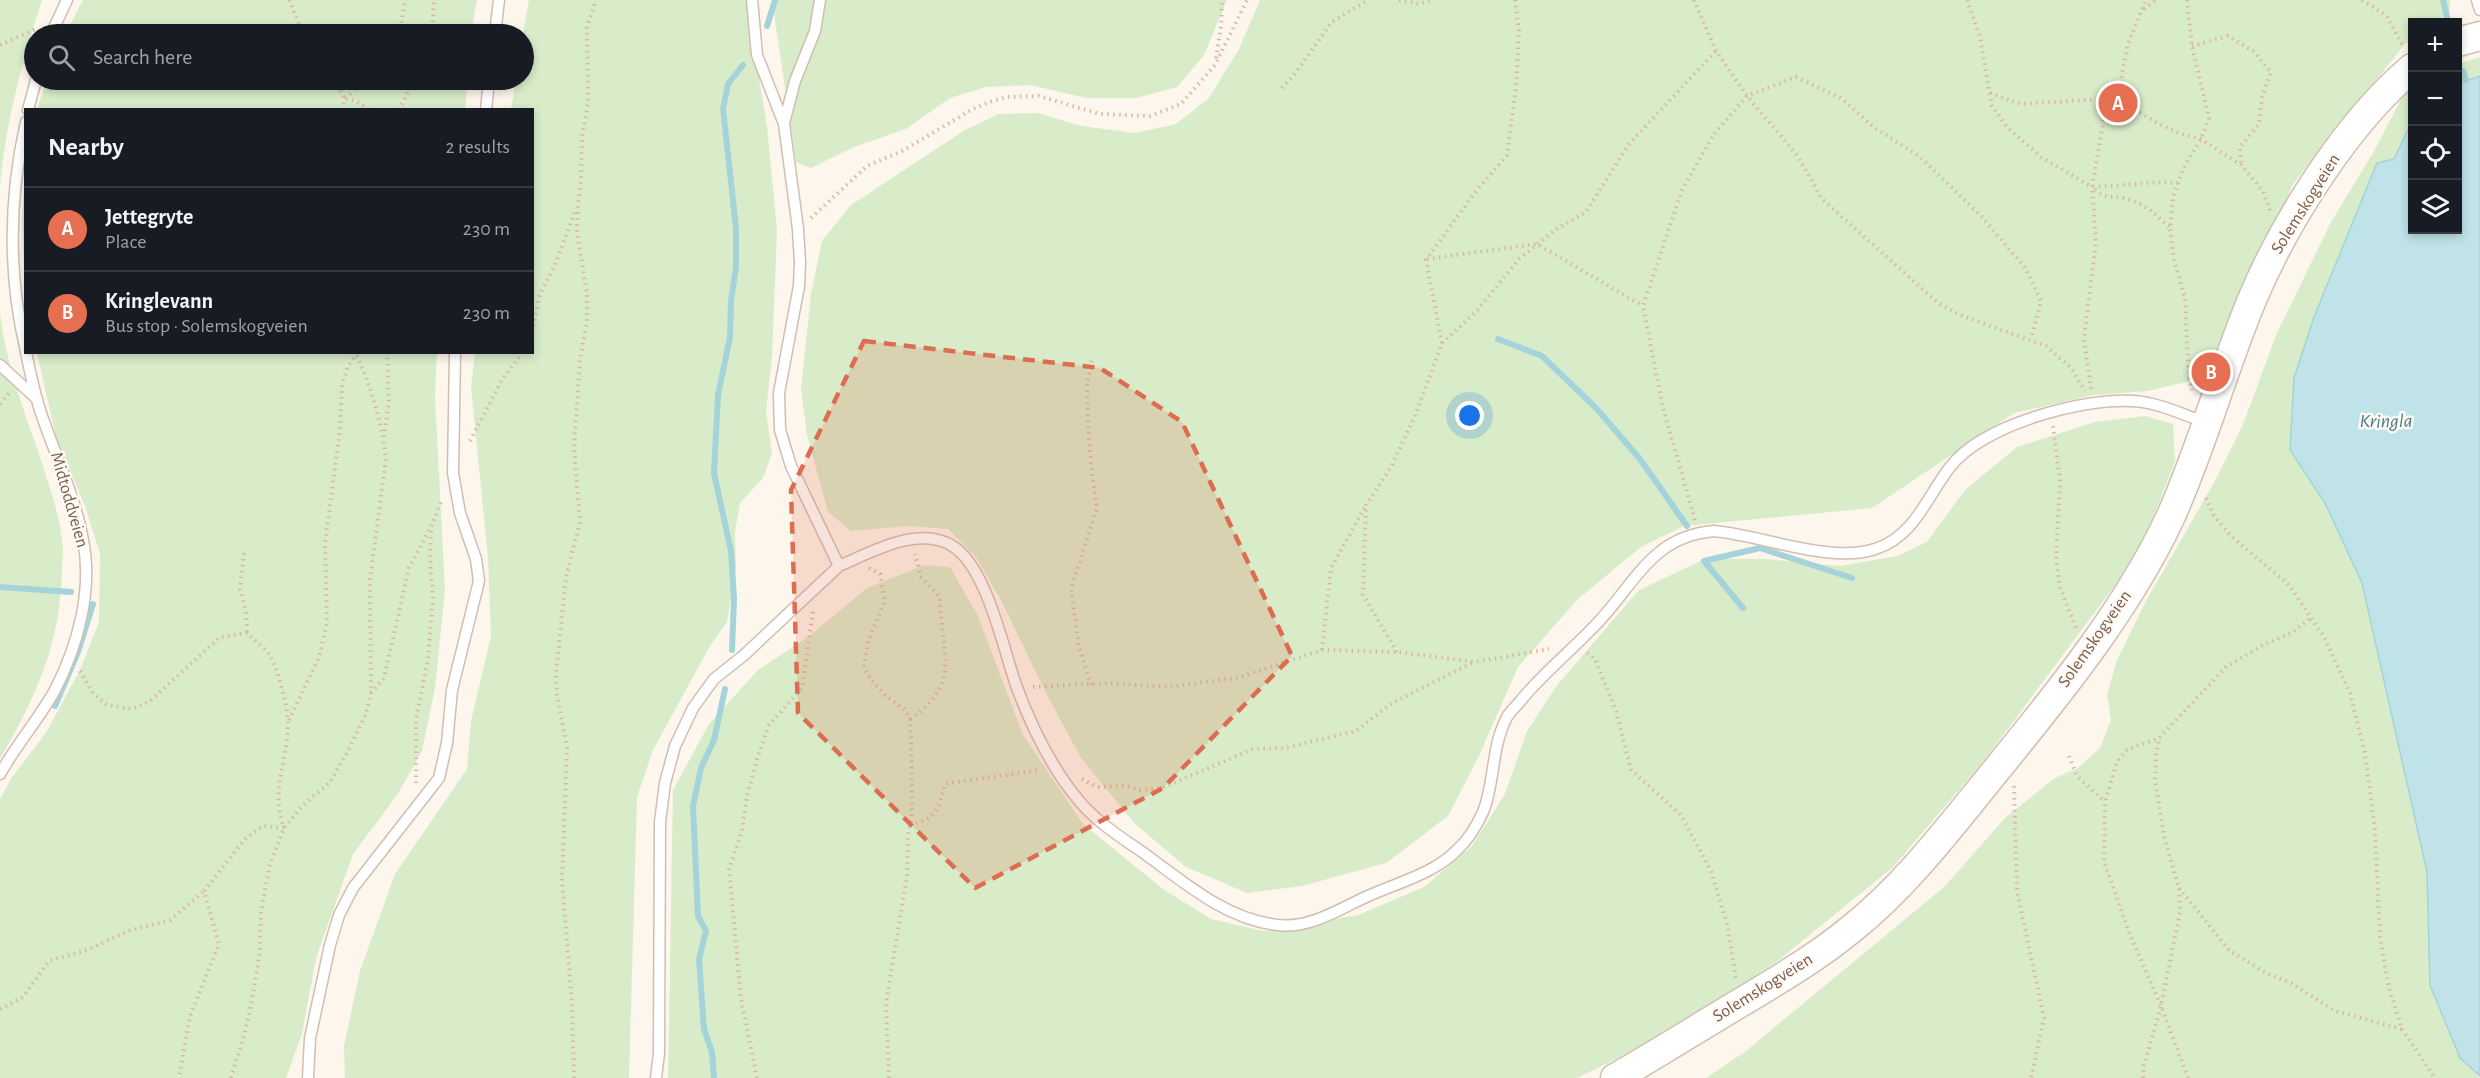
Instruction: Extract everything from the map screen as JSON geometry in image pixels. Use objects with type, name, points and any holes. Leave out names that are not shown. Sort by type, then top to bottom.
[{"type":"street","points":[[2462,41],[2480,36]]},
{"type":"street","name":"Solemskogveien","points":[[1615,1078],[1813,958],[1882,902],[1927,854],[2014,748],[2044,720],[2150,555],[2168,521],[2191,467],[2254,294],[2281,240],[2318,179],[2408,65]]},
{"type":"lane","points":[[56,24],[67,0]]},
{"type":"lane","points":[[496,24],[499,0]]},
{"type":"lane","points":[[752,0],[757,55],[784,124],[798,229],[799,286],[779,393],[780,430],[791,466],[839,566]]},
{"type":"lane","points":[[784,124],[795,81],[816,31],[820,0]]},
{"type":"lane","points":[[2476,0],[2480,10]]},
{"type":"lane","points":[[29,108],[33,90]]},
{"type":"lane","points":[[486,108],[488,90]]},
{"type":"lane","name":"Midtoddveien","points":[[24,130],[19,150],[12,247],[17,309],[24,342]]},
{"type":"lane","name":"Midtoddveien","points":[[0,774],[55,689],[71,651],[82,615],[86,589],[84,541],[37,399],[26,354]]},
{"type":"lane","points":[[308,1078],[310,1038],[330,945],[339,915],[353,888],[439,778],[447,743],[452,690],[479,581],[476,559],[460,513],[453,473],[455,354]]},
{"type":"lane","points":[[0,364],[37,399]]},
{"type":"lane","points":[[656,1078],[659,1053],[660,822],[665,783],[675,746],[693,708],[714,680],[743,656],[839,566],[911,540],[933,539],[956,548],[972,564],[981,581],[1017,688],[1041,743],[1081,803],[1113,832],[1197,892],[1228,910],[1251,919],[1290,926],[1312,921],[1411,879],[1435,867],[1458,850],[1473,831],[1483,812],[1489,792],[1494,756],[1506,718],[1546,672],[1601,619],[1654,557],[1677,540],[1698,532],[1728,532],[1827,552],[1863,553],[1894,541],[1906,530],[1950,466],[1972,445],[1993,432],[2051,413],[2093,404],[2135,401],[2207,423]]},
{"type":"path","points":[[289,0],[298,24]]},
{"type":"path","points":[[401,24],[405,0]]},
{"type":"path","points":[[433,24],[434,0]]},
{"type":"path","points":[[574,1078],[572,1015],[562,881],[567,748],[557,694],[556,673],[566,577],[580,522],[574,448],[580,360],[587,321],[587,294],[578,233],[578,205],[582,137],[588,103],[587,27],[596,0]]},
{"type":"path","points":[[1215,65],[1222,0]]},
{"type":"path","points":[[798,229],[825,207],[849,180],[867,166],[902,151],[989,102],[1007,97],[1039,96],[1100,114],[1150,116],[1181,104],[1215,65],[1247,0]]},
{"type":"path","points":[[1282,88],[1332,22],[1368,0]]},
{"type":"path","points":[[1399,0],[1419,4],[1432,0]]},
{"type":"path","points":[[1442,343],[1426,260],[1473,195],[1507,155],[1516,88],[1519,31],[1515,0]]},
{"type":"path","points":[[1694,0],[1716,51],[1747,96],[1797,155],[1822,199],[1937,302],[1960,315],[2046,346],[2071,368],[2093,404]]},
{"type":"path","points":[[1967,0],[1980,37],[1992,106],[2007,127],[2041,157],[2103,196],[2130,199],[2153,211],[2170,228]]},
{"type":"path","points":[[2093,404],[2084,338],[2096,242],[2092,187],[2104,118],[2117,98],[2128,44],[2146,0]]},
{"type":"path","points":[[2144,9],[2156,0]]},
{"type":"path","points":[[2187,0],[2192,46],[2209,118],[2201,139],[2185,165],[2173,197],[2170,228],[2174,260],[2185,298],[2188,367],[2193,396],[2207,423]]},
{"type":"path","points":[[2362,0],[2387,16],[2408,58]]},
{"type":"path","points":[[49,24],[58,20]]},
{"type":"path","points":[[0,45],[24,35]]},
{"type":"path","points":[[2192,46],[2228,36],[2253,51],[2271,72],[2262,97],[2259,124],[2240,147],[2241,165]]},
{"type":"path","points":[[1322,650],[1331,568],[1396,456],[1419,406],[1442,343],[1475,313],[1519,259],[1537,244],[1586,212],[1628,145],[1716,51]]},
{"type":"path","points":[[1698,532],[1663,408],[1643,306],[1682,190],[1714,134],[1747,96],[1796,77],[1841,98],[1876,129],[1919,156],[1982,217],[2026,269],[2041,301],[2031,339]]},
{"type":"path","points":[[340,90],[345,99]]},
{"type":"path","points":[[343,108],[345,99],[354,90]]},
{"type":"path","points":[[400,108],[409,90]]},
{"type":"path","points":[[1990,93],[2021,104],[2117,98],[2155,122],[2181,134],[2201,139],[2241,165],[2263,192],[2281,240]]},
{"type":"path","points":[[345,99],[356,101],[366,108]]},
{"type":"path","points":[[2092,187],[2159,182],[2178,183]]},
{"type":"path","points":[[534,322],[540,294],[555,265],[578,205]]},
{"type":"path","points":[[1426,260],[1537,244],[1643,306]]},
{"type":"path","points":[[284,828],[278,811],[278,791],[288,722],[319,657],[327,623],[325,543],[340,430],[342,384],[348,366],[355,354]]},
{"type":"path","points":[[231,1078],[246,1029],[254,989],[260,949],[261,911],[270,864],[284,828],[301,807],[330,782],[365,716],[371,693],[370,579],[386,459],[384,440],[369,386],[356,354]]},
{"type":"path","points":[[384,440],[389,401],[387,354]]},
{"type":"path","points":[[453,473],[503,378],[521,354]]},
{"type":"path","points":[[1090,685],[1079,646],[1071,590],[1097,507],[1091,465],[1087,385],[1092,358]]},
{"type":"path","points":[[2051,413],[2060,481],[2056,561],[2060,587],[2085,654]]},
{"type":"path","points":[[2191,467],[2214,516],[2231,536],[2289,585],[2312,617],[2350,693],[2365,754],[2375,830],[2380,937],[2389,988],[2402,1029],[2435,1078]]},
{"type":"path","points":[[1366,505],[1362,596],[1398,652]]},
{"type":"path","points":[[371,693],[384,678],[409,568],[431,527],[430,559],[433,598],[428,659],[416,719],[416,778],[413,812]]},
{"type":"path","points":[[910,719],[926,708],[941,689],[946,649],[940,621],[940,597],[921,578],[911,540]]},
{"type":"path","points":[[244,553],[240,589],[246,613],[247,633],[270,656],[288,722]]},
{"type":"path","points":[[856,559],[867,568],[880,574],[885,602],[868,641],[864,667],[871,680],[885,695],[905,710],[910,719],[912,813],[907,876],[886,1003],[889,1078]]},
{"type":"path","points":[[757,1078],[741,999],[729,869],[742,831],[747,796],[757,759],[770,725],[802,688],[816,587]]},
{"type":"path","points":[[2188,1078],[2161,1006],[2130,935],[2104,862],[2105,802],[2117,762],[2127,750],[2159,738],[2226,667],[2263,645],[2291,633],[2312,617]]},
{"type":"path","points":[[71,651],[93,693],[107,705],[132,709],[149,702],[220,637],[247,633]]},
{"type":"path","points":[[1065,781],[1080,778],[1097,787],[1126,786],[1140,790],[1170,786],[1192,774],[1253,749],[1285,748],[1356,731],[1392,704],[1475,662],[1574,645],[1595,659],[1616,711],[1631,770],[1681,815],[1711,871],[1727,924],[1741,1002]]},
{"type":"path","points":[[1017,688],[1106,683],[1170,687],[1240,677],[1322,650],[1398,652],[1475,662]]},
{"type":"path","points":[[2143,1078],[2144,1065],[2161,1006],[2180,912],[2179,888],[2164,836],[2157,791],[2156,755],[2159,738]]},
{"type":"path","points":[[2014,748],[2017,891],[2044,1018],[2031,1078]]},
{"type":"path","points":[[2069,756],[2077,776],[2105,802]]},
{"type":"path","points":[[910,825],[925,822],[939,809],[945,784],[1056,767]]},
{"type":"path","points":[[0,1009],[23,997],[49,961],[87,950],[128,930],[170,920],[204,891],[245,839],[262,826],[284,828]]},
{"type":"path","points":[[2179,888],[2229,950],[2266,973],[2290,983],[2335,1011],[2402,1029]]},
{"type":"path","points":[[179,1078],[190,1016],[219,944],[204,891]]},
{"type":"highlighted area","points":[[864,341],[1100,368],[1182,422],[1292,656],[1163,788],[975,888],[798,713],[791,490]]},
{"type":"green space","points":[[0,0],[42,0],[35,24],[24,24],[24,61],[6,141],[0,189]]},
{"type":"green space","points":[[83,0],[477,0],[473,24],[70,24]]},
{"type":"green space","points":[[529,0],[746,0],[767,126],[777,230],[772,358],[766,411],[772,453],[763,478],[740,503],[735,532],[736,568],[727,622],[710,646],[653,750],[637,797],[629,1078],[345,1078],[344,1046],[360,971],[395,874],[467,769],[471,721],[491,636],[488,558],[471,387],[475,354],[534,354],[534,108],[511,108],[514,90],[534,90],[534,24],[525,24]]},
{"type":"green space","points":[[772,0],[1227,0],[1204,55],[1177,87],[1137,98],[1086,98],[1030,85],[986,87],[950,98],[906,129],[854,147],[811,168],[796,162]]},
{"type":"green space","points":[[1260,0],[2450,0],[2450,12],[2442,18],[2408,18],[2408,42],[2293,184],[2227,337],[2195,380],[2147,391],[2094,395],[2014,413],[1872,508],[1684,526],[1641,547],[1577,600],[1518,667],[1479,756],[1448,816],[1386,863],[1302,886],[1247,893],[1186,867],[1135,824],[1081,758],[1045,691],[1001,600],[976,557],[948,529],[907,526],[851,531],[828,512],[807,435],[801,389],[811,294],[822,241],[851,205],[965,130],[999,114],[1038,113],[1081,126],[1135,133],[1176,124],[1209,98],[1239,49]]},
{"type":"green space","points":[[2480,57],[2480,76],[2462,83],[2462,63]]},
{"type":"green space","points":[[2408,86],[2408,129],[2394,159],[2290,450],[2325,503],[2362,583],[2427,872],[2430,985],[2460,1058],[2480,1078],[1706,1078],[1746,1051],[1944,887],[2006,817],[2055,778],[2078,768],[2100,748],[2111,720],[2107,695],[2117,660],[2146,601],[2216,479],[2242,427],[2277,333],[2331,222],[2373,153]]},
{"type":"green space","points":[[44,90],[467,90],[465,108],[37,108]]},
{"type":"green space","points":[[24,193],[24,259],[22,220]]},
{"type":"green space","points":[[0,312],[13,377],[56,511],[63,552],[57,623],[44,670],[25,714],[0,759]]},
{"type":"green space","points":[[37,354],[437,354],[435,397],[445,590],[435,688],[422,751],[398,794],[353,854],[316,958],[302,1034],[286,1078],[0,1078],[0,799],[12,777],[46,733],[80,670],[99,622],[100,554],[85,506],[56,437]]},
{"type":"green space","points":[[2145,416],[2173,424],[2175,462],[2139,553],[1986,758],[1893,867],[1780,959],[1673,1031],[1577,1078],[668,1078],[673,790],[709,724],[758,670],[808,637],[867,588],[924,565],[950,567],[978,616],[1023,735],[1083,824],[1163,889],[1211,919],[1263,931],[1358,915],[1424,887],[1472,846],[1505,794],[1527,731],[1558,684],[1639,590],[1705,559],[1765,559],[1840,566],[1897,556],[1927,542],[1965,490],[2017,447],[2095,422]]},
{"type":"water","name":"Kringla","points":[[2480,76],[2480,1076],[2460,1058],[2430,985],[2427,872],[2362,583],[2325,503],[2290,450],[2294,378],[2314,317],[2377,163],[2394,159],[2408,129],[2408,234],[2462,234],[2462,83]]},
{"type":"waterway","points":[[767,26],[775,0]]},
{"type":"waterway","points":[[2443,0],[2447,17]]},
{"type":"waterway","points":[[732,650],[734,599],[731,551],[714,473],[718,395],[730,337],[731,301],[736,267],[736,228],[723,109],[728,84],[743,65]]},
{"type":"waterway","points":[[2463,71],[2466,80]]},
{"type":"waterway","points":[[1498,339],[1542,356],[1596,408],[1640,459],[1687,526]]},
{"type":"waterway","points":[[1743,608],[1704,561],[1760,548],[1852,578]]},
{"type":"waterway","points":[[0,587],[71,592]]},
{"type":"waterway","points":[[55,706],[78,652],[93,604]]},
{"type":"waterway","points":[[714,1078],[712,1052],[704,1029],[699,959],[706,931],[698,916],[693,806],[701,768],[714,740],[725,689]]},
{"type":"place","name":"Jettegryte","points":[[2118,103]]},
{"type":"place","name":"Kringlevann","points":[[2211,372]]}]
